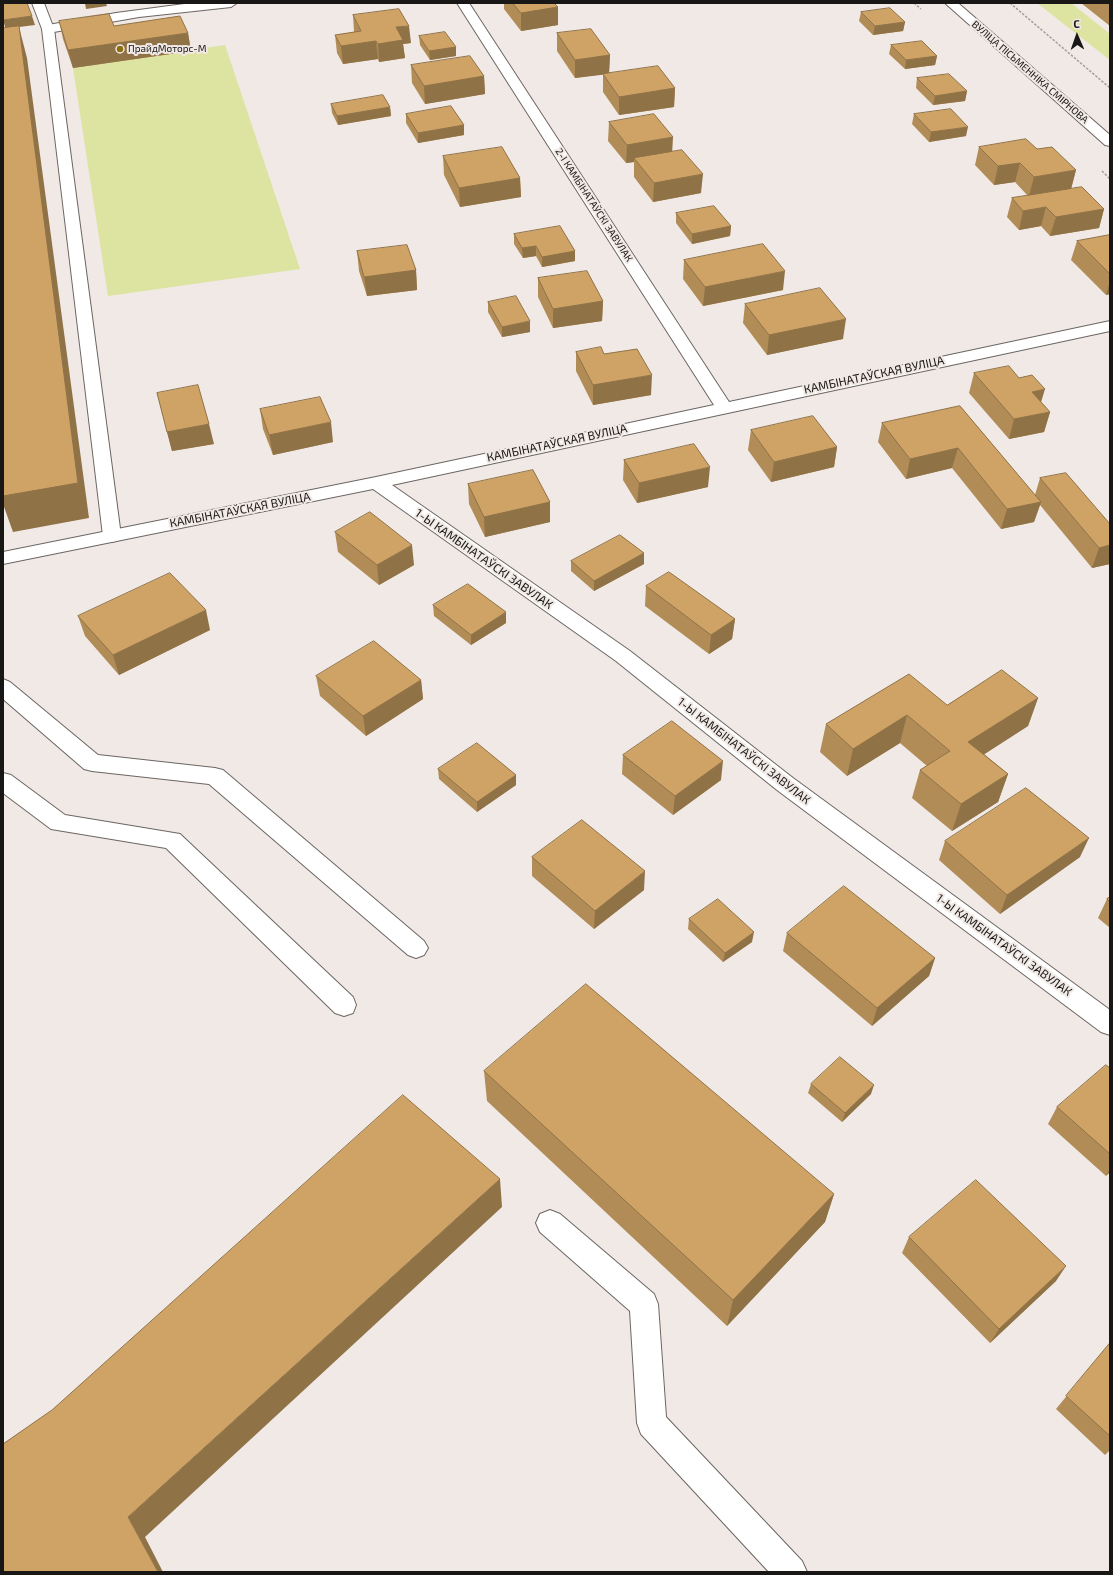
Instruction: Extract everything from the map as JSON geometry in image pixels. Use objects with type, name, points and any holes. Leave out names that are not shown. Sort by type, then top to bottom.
[{"type":"street","points":[[38,3],[48,30],[112,536]]},
{"type":"street","points":[[48,30],[120,15],[186,6],[231,3]]},
{"type":"street","name":"2-І КАМБІНАТАЎСКІ ЗАВУЛАК","points":[[464,3],[724,407]]},
{"type":"street","name":"ВУЛІЦА ПІСЬМЕННІКА СМІРНОВА","points":[[951,3],[1110,142]]},
{"type":"street","name":"КАМБІНАТАЎСКАЯ ВУЛІЦА","points":[[3,558],[376,483],[724,407],[1110,326]]},
{"type":"street","name":"1-Ы КАМБІНАТАЎСКІ ЗАВУЛАК","points":[[376,483],[623,656],[785,784],[1110,1024]]},
{"type":"street","points":[[3,687],[92,763],[215,776],[416,948]]},
{"type":"street","points":[[3,781],[59,823],[172,840],[344,1005]]},
{"type":"street","points":[[550,1223],[644,1304],[652,1423],[791,1572]]},
{"type":"path","points":[[1010,3],[1110,88]]},
{"type":"green space","points":[[1037,3],[1071,3],[1110,34],[1110,60]]},
{"type":"green space","points":[[225,45],[300,269],[108,296],[73,68]]},
{"type":"building","points":[[3,3],[27,3],[32,16],[3,20]]},
{"type":"building","points":[[513,3],[554,3],[558,7],[521,13]]},
{"type":"building","points":[[890,8],[905,22],[875,26],[861,12]]},
{"type":"building","points":[[399,9],[409,26],[396,27],[403,40],[378,44],[376,41],[341,46],[335,35],[361,31],[353,15]]},
{"type":"building","points":[[109,14],[114,26],[180,16],[188,33],[68,50],[59,21]]},
{"type":"building","points":[[19,26],[78,483],[3,496],[3,28]]},
{"type":"building","points":[[591,29],[610,55],[575,60],[557,33]]},
{"type":"building","points":[[445,32],[456,47],[429,51],[419,36]]},
{"type":"building","points":[[922,41],[937,56],[906,60],[891,45]]},
{"type":"building","points":[[470,56],[484,76],[424,86],[411,65]]},
{"type":"building","points":[[658,66],[675,88],[619,97],[603,74]]},
{"type":"building","points":[[949,74],[967,91],[935,96],[917,78]]},
{"type":"building","points":[[383,95],[390,107],[337,116],[331,104]]},
{"type":"building","points":[[451,106],[464,125],[418,133],[406,114]]},
{"type":"building","points":[[951,109],[968,127],[931,132],[914,114]]},
{"type":"building","points":[[654,114],[673,137],[627,145],[609,122]]},
{"type":"building","points":[[1026,139],[1037,149],[1052,147],[1076,170],[1034,177],[1020,163],[998,166],[979,147]]},
{"type":"building","points":[[502,147],[520,178],[459,188],[443,156]]},
{"type":"building","points":[[682,150],[703,174],[654,183],[634,158]]},
{"type":"building","points":[[1082,187],[1104,209],[1056,217],[1046,207],[1023,211],[1012,198]]},
{"type":"building","points":[[714,206],[731,226],[692,234],[676,213]]},
{"type":"building","points":[[560,226],[575,251],[542,257],[536,246],[522,248],[514,234]]},
{"type":"building","points":[[1110,235],[1110,274],[1077,241]]},
{"type":"building","points":[[763,244],[785,271],[705,287],[684,260]]},
{"type":"building","points":[[407,245],[416,270],[364,277],[357,251]]},
{"type":"building","points":[[587,271],[603,301],[553,309],[538,278]]},
{"type":"building","points":[[820,288],[846,319],[769,335],[745,304]]},
{"type":"building","points":[[516,296],[530,321],[502,327],[488,302]]},
{"type":"building","points":[[601,347],[604,354],[637,349],[652,375],[593,385],[576,352]]},
{"type":"building","points":[[1009,366],[1019,378],[1032,375],[1045,389],[1032,392],[1050,412],[1014,419],[974,373]]},
{"type":"building","points":[[198,385],[209,424],[167,432],[157,393]]},
{"type":"building","points":[[320,397],[331,422],[269,435],[260,409]]},
{"type":"building","points":[[960,406],[1041,502],[1007,509],[958,448],[910,459],[882,423]]},
{"type":"building","points":[[813,416],[837,447],[774,462],[751,430]]},
{"type":"building","points":[[694,444],[710,467],[639,483],[624,460]]},
{"type":"building","points":[[533,470],[550,502],[484,517],[468,484]]},
{"type":"building","points":[[1066,473],[1110,524],[1110,545],[1099,548],[1040,478]]},
{"type":"building","points":[[370,512],[412,545],[377,565],[335,532]]},
{"type":"building","points":[[620,535],[644,553],[594,581],[571,561]]},
{"type":"building","points":[[669,572],[735,619],[711,635],[646,586]]},
{"type":"building","points":[[170,573],[206,610],[113,655],[78,616]]},
{"type":"building","points":[[468,584],[506,612],[471,635],[433,605]]},
{"type":"building","points":[[374,641],[421,680],[363,716],[316,676]]},
{"type":"building","points":[[1002,670],[1038,698],[968,742],[1008,774],[961,804],[920,770],[950,751],[907,715],[853,749],[826,724],[909,674],[947,705]]},
{"type":"building","points":[[672,721],[723,761],[675,796],[623,755]]},
{"type":"building","points":[[477,743],[516,775],[477,802],[438,769]]},
{"type":"building","points":[[1026,788],[1089,838],[1007,895],[945,841]]},
{"type":"building","points":[[582,820],[645,871],[595,911],[532,857]]},
{"type":"building","points":[[844,886],[935,958],[877,1008],[787,933]]},
{"type":"building","points":[[718,899],[754,932],[725,953],[689,919]]},
{"type":"building","points":[[586,984],[834,1194],[733,1300],[484,1071]]},
{"type":"building","points":[[840,1057],[874,1085],[845,1113],[811,1084]]},
{"type":"building","points":[[1106,1065],[1110,1068],[1110,1154],[1057,1107]]},
{"type":"building","points":[[403,1095],[500,1179],[128,1517],[158,1572],[3,1572],[3,1444],[52,1410]]},
{"type":"building","points":[[976,1180],[1066,1266],[999,1329],[909,1237]]},
{"type":"building","points":[[1110,1343],[1110,1436],[1066,1396]]},
{"type":"place","name":"ПрайдМоторс-М","points":[[120,49]]}]
